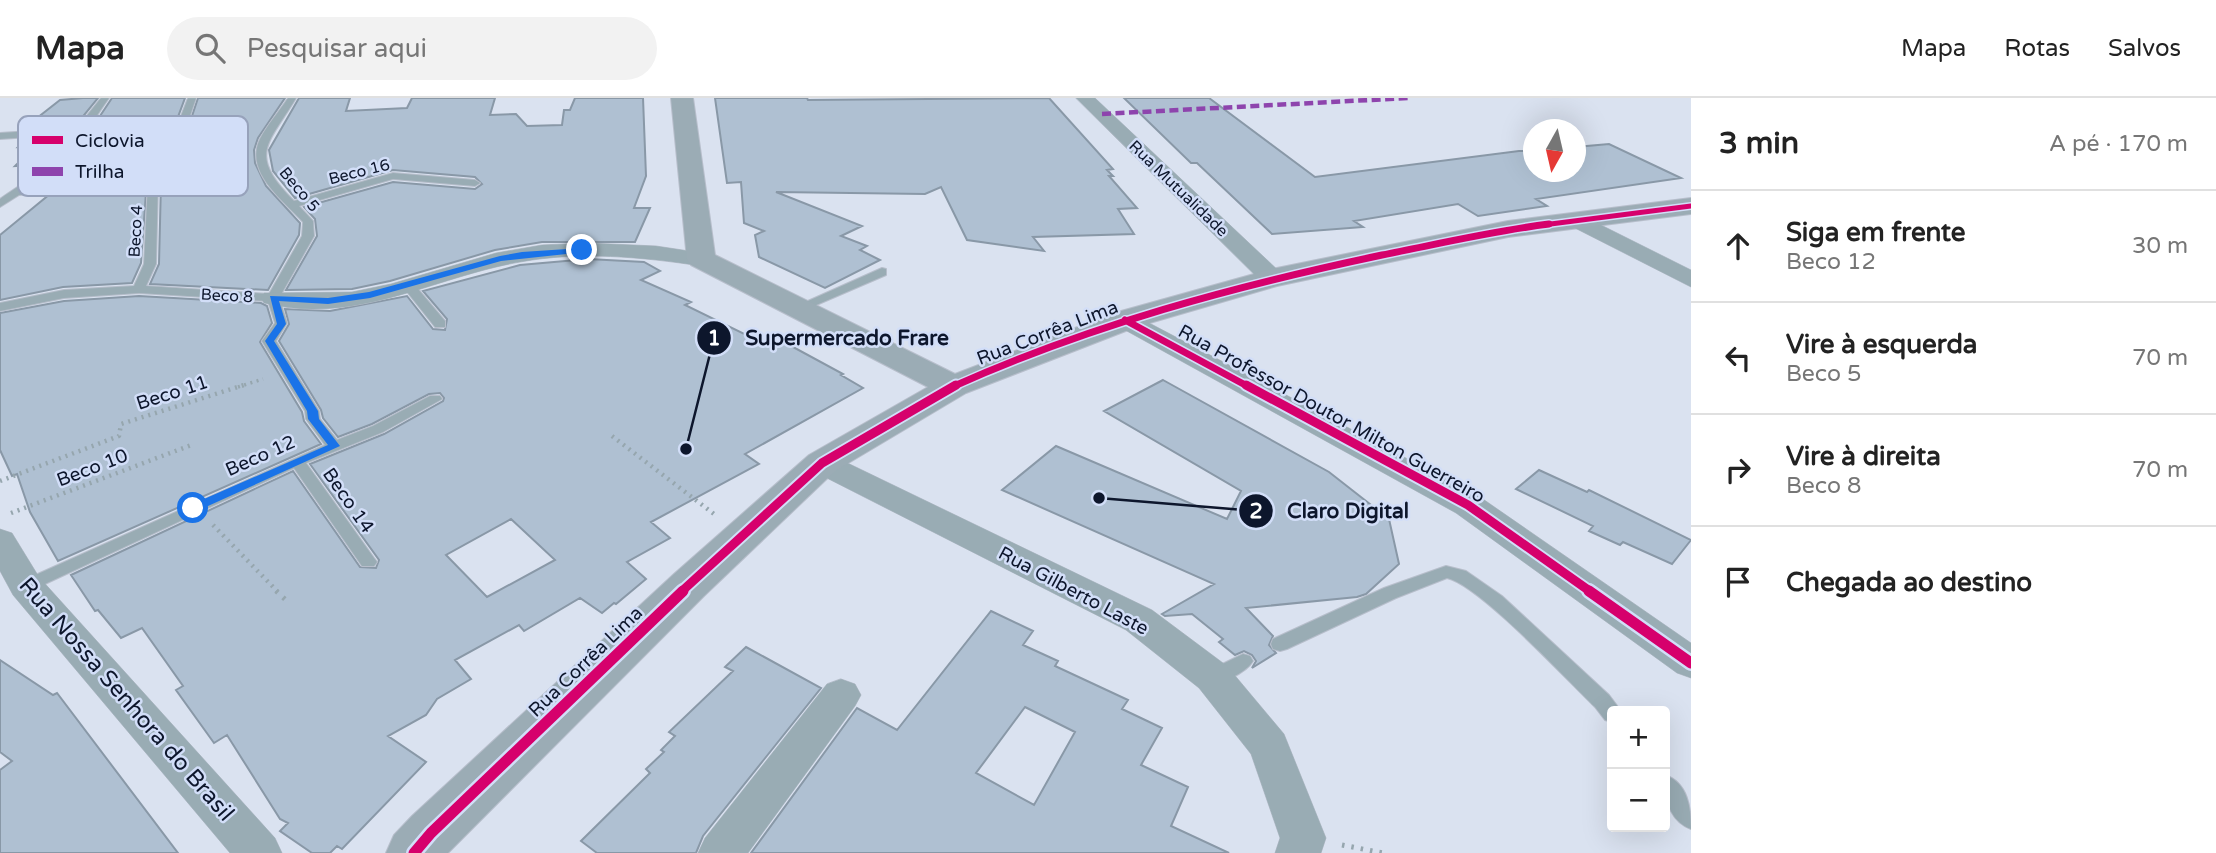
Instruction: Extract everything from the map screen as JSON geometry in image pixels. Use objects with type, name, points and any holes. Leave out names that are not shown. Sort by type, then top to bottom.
[{"type":"street","points":[[682,98],[701,259],[954,386]]},
{"type":"street","name":"Rua Mutualidade","points":[[1085,98],[1272,278]]},
{"type":"street","name":"Rua Corrêa Lima","points":[[414,853],[431,833],[822,463],[954,386],[1125,320],[1272,278],[1508,229],[1691,206]]},
{"type":"street","points":[[1577,220],[1691,280]]},
{"type":"street","name":"Beco 8","points":[[273,298],[328,301],[408,285],[522,254],[582,250],[656,252],[701,259]]},
{"type":"street","name":"Rua Professor Doutor Milton Guerreiro","points":[[1125,320],[1468,505],[1691,663]]},
{"type":"street","name":"Rua Gilberto Laste","points":[[822,463],[1139,620],[1228,669],[1269,747],[1303,838],[1297,853]]},
{"type":"street","name":"Rua Nossa Senhora do Brasil","points":[[0,541],[26,586],[259,853]]},
{"type":"street","points":[[721,853],[841,695]]},
{"type":"lane","points":[[91,116],[105,98]]},
{"type":"lane","name":"Beco 4","points":[[185,116],[192,98]]},
{"type":"lane","name":"Beco 5","points":[[273,298],[308,236],[308,221],[265,175],[260,152],[265,139],[292,98]]},
{"type":"lane","points":[[0,136],[18,135]]},
{"type":"lane","name":"Beco 16","points":[[294,204],[393,176],[475,183]]},
{"type":"lane","points":[[0,204],[18,190]]},
{"type":"lane","name":"Beco 4","points":[[139,289],[149,264],[154,211],[152,196]]},
{"type":"lane","points":[[796,309],[883,272]]},
{"type":"lane","points":[[408,285],[440,324]]},
{"type":"lane","name":"Beco 8","points":[[0,307],[64,294],[139,289],[273,298]]},
{"type":"lane","points":[[273,298],[282,324],[269,341],[312,411],[313,419],[334,446]]},
{"type":"lane","name":"Beco 12","points":[[26,586],[297,461],[378,429],[435,399]]},
{"type":"lane","name":"Beco 14","points":[[297,461],[368,562]]},
{"type":"lane","points":[[1280,644],[1390,593],[1446,572],[1460,575],[1496,601],[1607,708]]},
{"type":"lane","points":[[1670,791],[1691,819]]},
{"type":"path","points":[[612,436],[743,536]]},
{"type":"path","points":[[193,508],[236,545],[263,579],[288,602]]},
{"type":"building","points":[[98,98],[83,116],[40,116],[60,100]]},
{"type":"building","points":[[112,98],[185,98],[178,116],[100,116]]},
{"type":"building","points":[[198,98],[285,98],[258,138],[254,150],[255,163],[266,186],[300,223],[299,235],[268,290],[150,284],[159,264],[161,196],[248,196],[248,116],[192,116]]},
{"type":"building","points":[[299,98],[350,98],[346,111],[407,108],[412,98],[495,98],[490,115],[516,114],[527,126],[562,125],[564,110],[570,110],[575,98],[643,98],[646,176],[634,208],[650,208],[635,242],[542,242],[495,250],[390,281],[352,289],[286,290],[317,236],[315,219],[304,207],[393,182],[475,189],[482,184],[475,177],[393,170],[295,198],[273,171],[269,150]]},
{"type":"building","points":[[715,98],[1049,98],[1113,169],[1107,170],[1113,176],[1109,176],[1137,208],[1118,209],[1134,234],[1033,237],[1044,251],[967,240],[941,187],[925,194],[776,192],[862,226],[841,236],[867,246],[860,250],[880,260],[825,288],[759,257],[755,235],[764,231],[744,223],[741,182],[727,183]]},
{"type":"building","points":[[1124,98],[1209,98],[1315,177],[1523,151],[1523,182],[1586,182],[1586,146],[1609,144],[1681,178],[1536,199],[1547,206],[1478,216],[1458,204],[1354,221],[1363,227],[1272,234],[1197,163],[1191,163]]},
{"type":"building","points":[[48,196],[146,196],[141,263],[132,283],[63,287],[0,300],[0,235]]},
{"type":"building","points":[[588,259],[644,262],[660,271],[641,280],[691,302],[685,305],[771,347],[782,341],[863,388],[745,454],[759,464],[651,522],[670,538],[627,562],[646,579],[616,604],[602,613],[580,598],[524,631],[519,625],[455,660],[471,679],[437,699],[426,715],[388,736],[426,762],[342,849],[337,846],[330,853],[312,853],[280,831],[288,823],[280,819],[227,735],[214,743],[176,690],[183,686],[142,628],[121,638],[98,610],[95,611],[71,575],[293,471],[360,567],[376,568],[379,560],[310,464],[384,434],[444,398],[440,393],[429,394],[372,424],[338,437],[323,418],[321,410],[279,341],[289,324],[285,309],[330,311],[407,296],[433,329],[445,330],[447,319],[423,291],[520,265]],"holes":[[[511,519],[555,560],[487,597],[446,555]]]},
{"type":"building","points":[[139,296],[261,303],[267,306],[272,323],[260,342],[302,412],[304,421],[321,444],[58,561],[30,512],[17,474],[12,476],[0,450],[0,313],[64,301]]},
{"type":"building","points":[[1163,380],[1329,472],[1389,519],[1399,564],[1366,594],[1246,608],[1273,636],[1269,645],[1276,653],[1252,668],[1256,661],[1252,655],[1244,651],[1235,655],[1219,642],[1223,639],[1192,614],[1162,614],[1214,584],[1002,490],[1056,446],[1227,519],[1241,491],[1104,411]]},
{"type":"building","points":[[1539,470],[1587,492],[1589,490],[1691,540],[1672,564],[1623,542],[1620,545],[1589,531],[1593,526],[1516,489]]},
{"type":"building","points":[[991,611],[1033,631],[1023,645],[1058,661],[1055,666],[1128,700],[1122,709],[1162,728],[1141,765],[1188,787],[1171,826],[1229,853],[751,853],[857,708],[897,730]],"holes":[[[1025,707],[1075,732],[1034,805],[976,773]]]},
{"type":"building","points":[[746,647],[821,688],[703,836],[696,853],[597,853],[581,841],[650,773],[646,769],[664,752],[661,750],[675,736],[669,732],[733,671],[725,667]]},
{"type":"building","points":[[0,660],[53,695],[57,693],[178,853],[0,853],[0,770],[12,761],[0,752]]},
{"type":"marked path","points":[[1102,114],[1408,98]]},
{"type":"cycle path","points":[[414,853],[431,833],[689,585],[822,463],[954,386],[1125,320],[1272,278],[1508,229],[1691,206]]},
{"type":"cycle path","points":[[1125,320],[1468,505],[1691,663]]},
{"type":"place","name":"Supermercado Frare","points":[[686,449]]},
{"type":"place","name":"Claro Digital","points":[[1099,498]]},
{"type":"route","points":[[193,508],[334,446],[313,419],[312,411],[269,341],[282,324],[273,298],[328,301],[370,295],[522,254],[582,250]]}]
